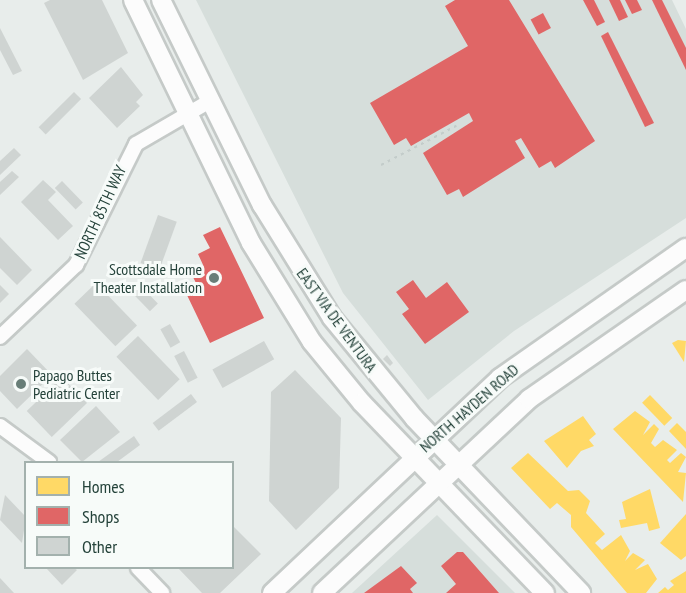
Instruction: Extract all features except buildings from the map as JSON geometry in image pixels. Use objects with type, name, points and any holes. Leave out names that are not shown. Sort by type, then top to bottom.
[{"type":"main road","name":"EAST VIA DE VENTURA","points":[[133,0],[252,243],[299,321],[355,394],[545,593]]},
{"type":"main road","name":"EAST VIA DE VENTURA","points":[[161,0],[210,101],[309,285],[378,378],[581,593]]},
{"type":"main road","name":"NORTH HAYDEN ROAD","points":[[272,593],[433,438],[528,355],[686,248]]},
{"type":"main road","name":"NORTH HAYDEN ROAD","points":[[322,593],[457,462],[566,371],[686,290]]},
{"type":"street","name":"NORTH 85TH WAY","points":[[0,337],[76,265],[136,144],[210,101]]},
{"type":"street","points":[[0,426],[48,461]]},
{"type":"street","points":[[140,569],[162,593]]},
{"type":"path","points":[[381,165],[456,126]]},
{"type":"shaded area","points":[[196,0],[672,0],[686,29],[686,218],[514,331],[428,400],[343,293]]},
{"type":"shaded area","points":[[437,515],[515,593],[352,593]]},
{"type":"place","name":"Scottsdale Home Theater Installation","points":[[214,278]]},
{"type":"place","name":"Papago Buttes Pediatric Center","points":[[21,384]]}]
